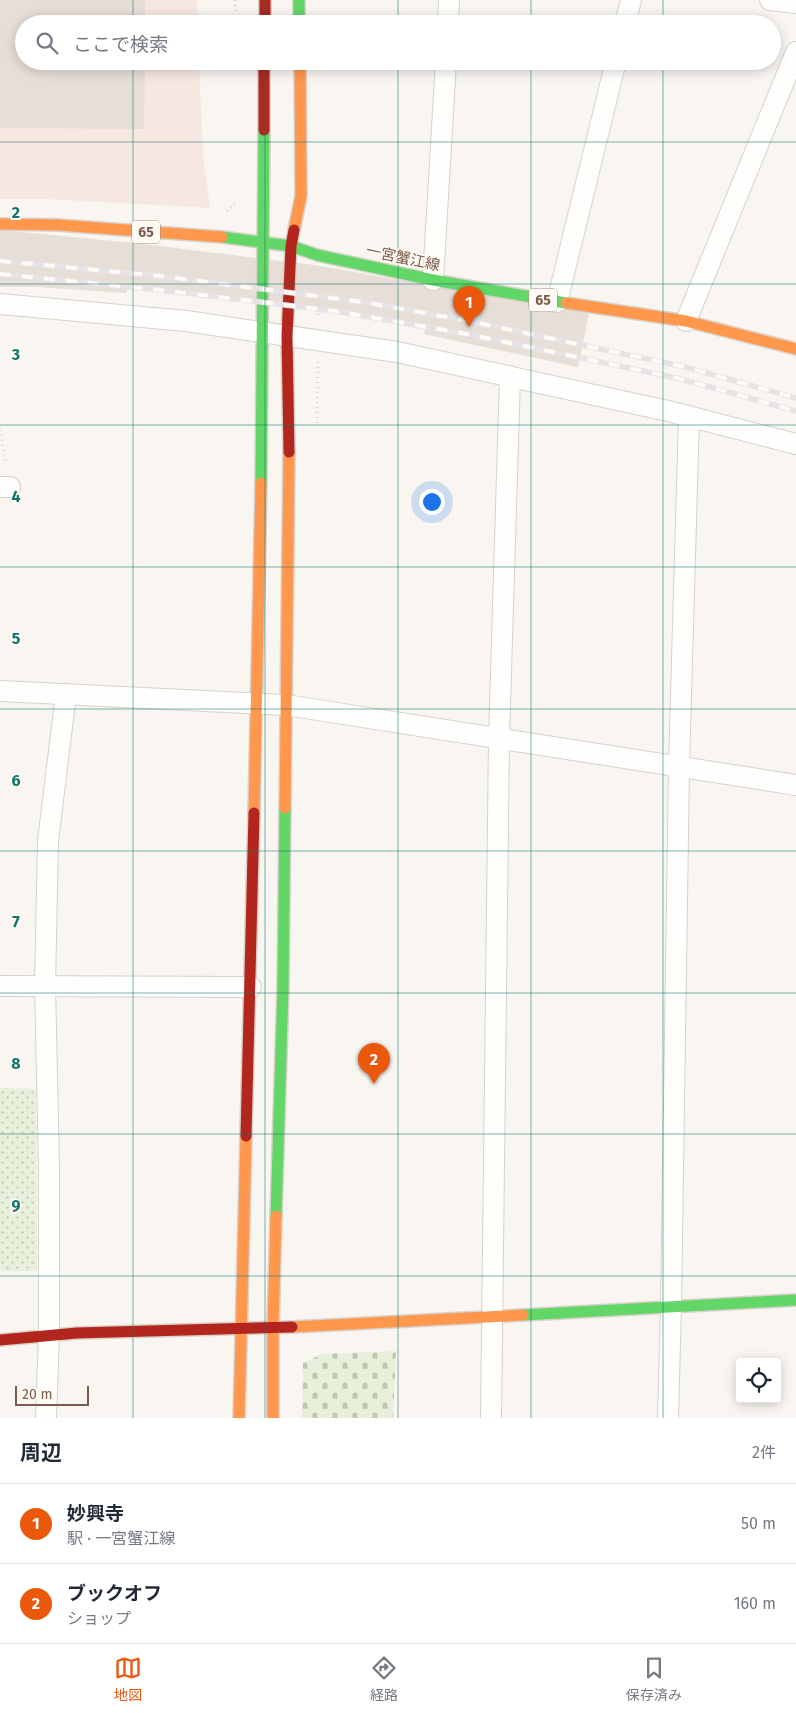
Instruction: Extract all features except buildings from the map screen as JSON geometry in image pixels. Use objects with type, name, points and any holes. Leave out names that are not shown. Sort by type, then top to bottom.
[{"type":"street","points":[[264,15],[265,0]]},
{"type":"street","points":[[299,0],[299,15]]},
{"type":"street","points":[[449,15],[450,0]]},
{"type":"street","points":[[627,15],[631,0]]},
{"type":"street","points":[[770,0],[796,3]]},
{"type":"street","points":[[686,321],[796,52]]},
{"type":"street","points":[[239,1418],[258,704],[263,332],[264,70]]},
{"type":"street","points":[[273,1418],[273,1328],[283,987],[288,430],[287,336],[291,246],[301,196],[300,70]]},
{"type":"street","points":[[433,280],[445,70]]},
{"type":"street","points":[[557,302],[614,70]]},
{"type":"street","name":"一宮蟹江線","points":[[0,224],[58,225],[223,237],[291,246],[317,255],[433,280],[557,302],[686,321],[796,349]]},
{"type":"street","points":[[0,304],[186,321],[397,352],[689,416],[796,444]]},
{"type":"street","points":[[492,1418],[500,738],[510,376]]},
{"type":"street","points":[[668,1418],[679,766],[689,416]]},
{"type":"street","points":[[0,691],[286,705],[796,784]]},
{"type":"street","points":[[46,1418],[49,1335],[49,1167],[45,986],[48,841],[66,694]]},
{"type":"street","points":[[0,986],[251,987]]},
{"type":"street","points":[[0,1340],[49,1335],[273,1328],[796,1300]]},
{"type":"path","points":[[235,0],[236,15]]},
{"type":"path","points":[[0,430],[5,487]]},
{"type":"shaded area","points":[[0,0],[197,0],[198,15],[15,15],[15,70],[199,70],[203,154],[210,208],[46,199],[0,199]]},
{"type":"green space","points":[[0,1088],[36,1089],[37,1271],[0,1271]]},
{"type":"green space","points":[[396,1351],[393,1418],[302,1418],[303,1363],[322,1354]]},
{"type":"railway","points":[[0,261],[160,276],[363,302],[469,321],[685,367],[796,398]]},
{"type":"railway","points":[[0,274],[160,290],[335,311],[467,334],[681,379],[796,411]]},
{"type":"traffic: fast","points":[[299,0],[299,15]]},
{"type":"traffic: fast","points":[[261,483],[264,130]]},
{"type":"traffic: fast","points":[[222,237],[291,246],[317,255],[433,280],[566,303]]},
{"type":"traffic: fast","points":[[276,1216],[283,987],[285,808]]},
{"type":"traffic: fast","points":[[523,1315],[796,1300]]},
{"type":"traffic: slow","points":[[294,230],[301,196],[300,70]]},
{"type":"traffic: slow","points":[[0,224],[58,225],[222,237]]},
{"type":"traffic: slow","points":[[566,303],[686,321],[796,349]]},
{"type":"traffic: slow","points":[[285,808],[289,452]]},
{"type":"traffic: slow","points":[[254,813],[261,483]]},
{"type":"traffic: slow","points":[[239,1418],[246,1136]]},
{"type":"traffic: slow","points":[[273,1418],[276,1216]]},
{"type":"traffic: slow","points":[[292,1327],[523,1315]]},
{"type":"traffic: jam","points":[[265,0],[265,15]]},
{"type":"traffic: jam","points":[[264,70],[264,130]]},
{"type":"traffic: jam","points":[[289,452],[287,336],[291,246],[294,230]]},
{"type":"traffic: jam","points":[[246,1136],[254,813]]},
{"type":"traffic: jam","points":[[0,1340],[77,1333],[292,1327]]},
{"type":"place","name":"妙興寺","points":[[469,327]]},
{"type":"place","name":"ブックオフ","points":[[374,1084]]}]
